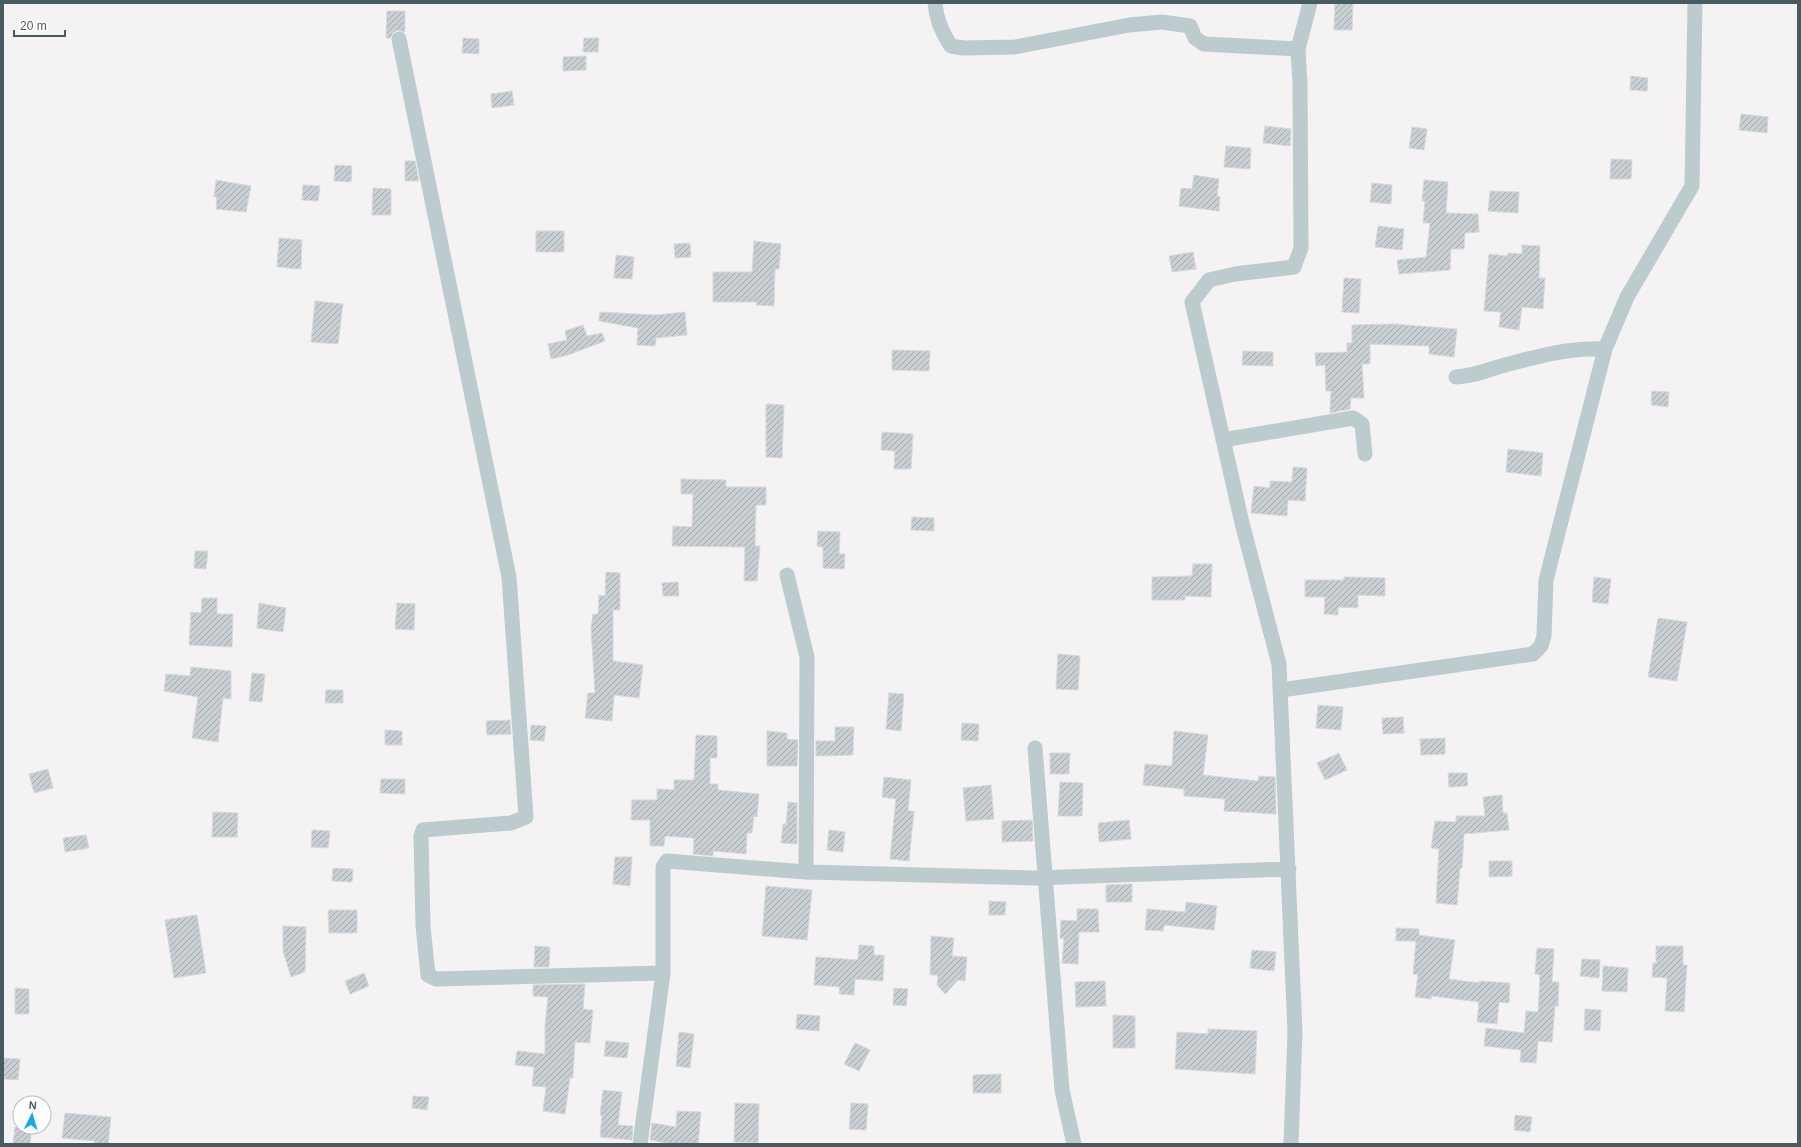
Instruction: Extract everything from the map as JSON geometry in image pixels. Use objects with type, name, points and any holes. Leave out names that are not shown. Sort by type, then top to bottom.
[{"type":"street","points":[[935,3],[935,13],[944,36],[951,46],[962,48],[1015,47],[1129,25],[1162,22],[1190,26],[1195,38],[1204,44],[1298,49]]},
{"type":"street","points":[[1291,1144],[1295,1032],[1279,664],[1242,523],[1192,302],[1209,280],[1235,274],[1294,267],[1301,248],[1300,82],[1298,49],[1310,3]]},
{"type":"street","points":[[1281,690],[1532,654],[1541,646],[1544,636],[1546,580],[1605,349],[1627,297],[1692,186],[1695,3]]},
{"type":"street","points":[[399,39],[509,577],[526,817],[511,823],[423,830],[421,836],[423,926],[428,975],[436,979],[663,973]]},
{"type":"street","points":[[1456,377],[1473,376],[1544,355],[1586,348],[1605,349]]},
{"type":"street","points":[[1224,440],[1353,418],[1362,424],[1365,454]]},
{"type":"street","points":[[786,575],[807,657],[806,872]]},
{"type":"street","points":[[1035,748],[1062,1090],[1074,1144]]},
{"type":"street","points":[[640,1144],[663,973],[663,867],[667,861],[806,872],[1045,877],[1289,869]]},
{"type":"building","points":[[1335,3],[1353,3],[1352,30],[1334,30]]},
{"type":"building","points":[[387,11],[405,11],[405,32],[397,30],[390,38],[386,38]]},
{"type":"building","points":[[463,38],[479,39],[479,54],[462,53]]},
{"type":"building","points":[[584,38],[599,38],[598,52],[583,52]]},
{"type":"building","points":[[586,56],[586,70],[563,71],[563,57]]},
{"type":"building","points":[[1631,76],[1648,78],[1647,91],[1630,90]]},
{"type":"building","points":[[512,91],[514,105],[492,108],[491,94]]},
{"type":"building","points":[[1741,114],[1768,117],[1767,133],[1739,130]]},
{"type":"building","points":[[1265,126],[1291,129],[1290,146],[1263,143]]},
{"type":"building","points":[[1412,127],[1427,129],[1424,150],[1409,148]]},
{"type":"building","points":[[1226,146],[1251,148],[1250,169],[1224,167]]},
{"type":"building","points":[[1611,159],[1632,160],[1631,179],[1610,179]]},
{"type":"building","points":[[405,161],[415,161],[419,181],[405,181]]},
{"type":"building","points":[[335,165],[352,166],[351,182],[334,181]]},
{"type":"building","points":[[1194,175],[1219,179],[1217,196],[1220,197],[1219,211],[1179,206],[1181,188],[1192,189]]},
{"type":"building","points":[[216,180],[251,186],[246,212],[216,209],[217,197],[214,197]]},
{"type":"building","points":[[1424,180],[1448,182],[1446,213],[1478,214],[1479,232],[1465,233],[1464,249],[1451,249],[1450,270],[1399,274],[1397,260],[1426,257],[1430,223],[1423,223],[1425,201],[1422,201]]},
{"type":"building","points":[[1372,183],[1392,185],[1391,204],[1370,202]]},
{"type":"building","points":[[303,185],[320,186],[318,201],[302,200]]},
{"type":"building","points":[[373,188],[391,189],[391,215],[372,215]]},
{"type":"building","points":[[1490,191],[1519,192],[1518,213],[1488,211]]},
{"type":"building","points":[[1378,226],[1404,229],[1402,250],[1375,247]]},
{"type":"building","points":[[536,231],[564,231],[564,252],[536,252]]},
{"type":"building","points":[[279,238],[302,240],[301,269],[277,267]]},
{"type":"building","points":[[754,241],[781,244],[779,269],[775,269],[774,306],[756,305],[757,302],[713,302],[713,272],[752,272]]},
{"type":"building","points":[[690,243],[691,257],[675,258],[674,244]]},
{"type":"building","points":[[1522,245],[1540,246],[1539,278],[1545,278],[1543,309],[1522,307],[1519,330],[1499,327],[1501,312],[1484,311],[1489,254],[1508,256],[1508,253],[1522,254]]},
{"type":"building","points":[[1193,252],[1196,269],[1172,272],[1169,256]]},
{"type":"building","points":[[616,255],[634,257],[632,279],[614,278]]},
{"type":"building","points":[[1344,278],[1361,279],[1359,313],[1342,312]]},
{"type":"building","points":[[315,301],[343,304],[338,344],[311,342]]},
{"type":"building","points":[[600,312],[656,315],[685,312],[687,335],[656,338],[655,346],[637,345],[638,328],[599,321]]},
{"type":"building","points":[[1394,324],[1457,329],[1454,357],[1429,354],[1429,346],[1370,344],[1370,364],[1362,364],[1364,398],[1351,398],[1350,409],[1330,413],[1331,391],[1326,391],[1325,365],[1316,366],[1315,353],[1347,352],[1347,343],[1352,343],[1352,325]]},
{"type":"building","points":[[583,325],[587,336],[602,333],[605,341],[568,355],[551,359],[548,344],[567,340],[565,331]]},
{"type":"building","points":[[892,350],[930,351],[929,371],[892,370]]},
{"type":"building","points":[[1243,351],[1273,352],[1273,366],[1242,365]]},
{"type":"building","points":[[1652,391],[1669,392],[1668,407],[1651,405]]},
{"type":"building","points":[[766,404],[784,405],[782,458],[766,457]]},
{"type":"building","points":[[882,432],[913,434],[911,469],[894,469],[895,451],[881,450]]},
{"type":"building","points":[[1508,449],[1543,453],[1541,476],[1506,472]]},
{"type":"building","points":[[1293,467],[1307,468],[1305,501],[1288,500],[1287,516],[1251,513],[1254,486],[1270,488],[1270,481],[1292,482]]},
{"type":"building","points":[[681,479],[726,480],[726,487],[766,487],[766,505],[756,505],[755,546],[760,546],[757,581],[744,581],[745,547],[672,546],[673,526],[692,527],[693,494],[681,494]]},
{"type":"building","points":[[912,517],[934,518],[934,531],[911,530]]},
{"type":"building","points":[[818,531],[840,532],[839,554],[845,554],[844,569],[823,568],[823,547],[817,546]]},
{"type":"building","points":[[195,551],[208,551],[206,569],[194,568]]},
{"type":"building","points":[[1193,564],[1212,564],[1211,597],[1185,596],[1185,600],[1152,600],[1152,577],[1192,576]]},
{"type":"building","points":[[606,572],[620,573],[620,610],[613,610],[613,661],[643,665],[639,698],[614,695],[612,721],[585,718],[588,693],[595,693],[591,628],[593,614],[598,614],[599,595],[605,596]]},
{"type":"building","points":[[1344,577],[1385,578],[1385,596],[1358,595],[1358,608],[1338,607],[1338,615],[1324,614],[1325,597],[1305,597],[1305,580],[1344,580]]},
{"type":"building","points":[[1594,577],[1611,579],[1608,604],[1592,602]]},
{"type":"building","points":[[678,582],[679,596],[663,596],[662,583]]},
{"type":"building","points":[[202,598],[217,598],[217,614],[233,614],[232,647],[189,645],[191,612],[201,613]]},
{"type":"building","points":[[259,603],[286,608],[283,632],[257,628]]},
{"type":"building","points":[[397,603],[415,604],[414,630],[395,629]]},
{"type":"building","points":[[1658,618],[1687,622],[1677,681],[1648,677]]},
{"type":"building","points":[[1058,654],[1080,656],[1078,690],[1056,689]]},
{"type":"building","points":[[191,667],[231,671],[231,699],[223,698],[218,742],[192,738],[198,697],[164,691],[166,674],[190,676]]},
{"type":"building","points":[[252,673],[265,674],[262,702],[249,701]]},
{"type":"building","points":[[326,690],[343,690],[343,703],[325,703]]},
{"type":"building","points":[[889,693],[904,694],[901,731],[886,729]]},
{"type":"building","points":[[1318,705],[1343,707],[1341,730],[1316,728]]},
{"type":"building","points":[[1403,717],[1404,733],[1383,734],[1382,718]]},
{"type":"building","points":[[510,720],[511,734],[487,735],[486,721]]},
{"type":"building","points":[[962,723],[979,724],[978,741],[961,740]]},
{"type":"building","points":[[531,725],[546,726],[544,741],[530,740]]},
{"type":"building","points":[[835,727],[854,727],[853,755],[816,756],[816,741],[835,741]]},
{"type":"building","points":[[385,730],[402,731],[402,745],[385,745]]},
{"type":"building","points":[[767,731],[787,733],[787,739],[798,740],[797,766],[767,766]]},
{"type":"building","points":[[1174,731],[1208,735],[1203,775],[1258,781],[1259,776],[1275,777],[1276,814],[1224,811],[1225,799],[1184,796],[1184,789],[1143,785],[1145,764],[1172,766]]},
{"type":"building","points":[[696,735],[717,736],[717,758],[710,758],[710,784],[718,784],[718,790],[759,794],[757,817],[754,816],[752,833],[747,833],[746,854],[713,851],[713,856],[693,854],[694,838],[665,836],[664,846],[650,846],[650,820],[631,820],[632,800],[657,800],[657,789],[674,790],[674,780],[694,780]]},
{"type":"building","points":[[1445,738],[1445,754],[1421,755],[1420,739]]},
{"type":"building","points":[[1050,753],[1070,753],[1069,774],[1050,774]]},
{"type":"building","points":[[1339,753],[1347,770],[1325,780],[1317,763]]},
{"type":"building","points":[[48,769],[53,788],[34,793],[29,774]]},
{"type":"building","points":[[1448,773],[1467,773],[1468,786],[1449,787]]},
{"type":"building","points":[[884,777],[911,780],[908,811],[914,811],[909,861],[890,859],[896,799],[882,797]]},
{"type":"building","points":[[381,779],[405,779],[405,794],[380,793]]},
{"type":"building","points":[[1060,782],[1083,783],[1082,816],[1058,816]]},
{"type":"building","points":[[991,785],[994,819],[966,821],[963,788]]},
{"type":"building","points":[[1502,795],[1503,813],[1507,813],[1509,830],[1464,834],[1462,868],[1460,868],[1457,905],[1436,903],[1439,849],[1431,848],[1435,821],[1456,822],[1456,816],[1485,816],[1483,797]]},
{"type":"building","points":[[788,802],[797,803],[797,844],[781,843],[783,824],[786,824]]},
{"type":"building","points":[[213,812],[238,813],[237,837],[212,837]]},
{"type":"building","points":[[1032,820],[1033,841],[1002,842],[1002,821]]},
{"type":"building","points":[[1129,820],[1131,839],[1099,842],[1098,823]]},
{"type":"building","points":[[312,830],[330,831],[328,848],[311,847]]},
{"type":"building","points":[[829,830],[845,832],[843,852],[827,850]]},
{"type":"building","points":[[86,835],[89,848],[65,852],[63,838]]},
{"type":"building","points":[[615,857],[632,857],[630,886],[613,884]]},
{"type":"building","points":[[1489,861],[1512,861],[1512,876],[1489,877]]},
{"type":"building","points":[[333,868],[353,869],[352,882],[332,881]]},
{"type":"building","points":[[1132,884],[1132,902],[1106,902],[1106,885]]},
{"type":"building","points":[[766,886],[812,890],[807,940],[762,936]]},
{"type":"building","points":[[989,901],[1006,902],[1005,915],[989,915]]},
{"type":"building","points":[[1186,902],[1217,906],[1214,930],[1164,925],[1163,931],[1145,930],[1147,909],[1185,912]]},
{"type":"building","points":[[1077,909],[1098,909],[1099,932],[1079,932],[1078,964],[1062,963],[1064,939],[1060,938],[1061,920],[1077,921]]},
{"type":"building","points":[[328,910],[357,910],[357,933],[329,933]]},
{"type":"building","points":[[197,915],[206,973],[174,978],[165,920]]},
{"type":"building","points":[[283,926],[306,927],[305,972],[291,977],[283,951]]},
{"type":"building","points":[[1396,928],[1419,929],[1419,935],[1455,940],[1449,979],[1479,983],[1479,981],[1510,983],[1509,1003],[1499,1002],[1497,1024],[1477,1022],[1479,1002],[1432,996],[1431,999],[1415,997],[1418,975],[1413,974],[1416,941],[1396,941]]},
{"type":"building","points":[[931,936],[954,938],[952,956],[967,957],[965,981],[958,980],[945,994],[937,985],[938,975],[930,975]]},
{"type":"building","points":[[859,945],[874,946],[874,955],[884,955],[883,981],[855,979],[854,995],[839,994],[840,987],[814,985],[816,957],[858,960]]},
{"type":"building","points":[[535,946],[550,947],[549,967],[534,967]]},
{"type":"building","points":[[1656,946],[1683,946],[1683,965],[1687,965],[1684,1012],[1665,1011],[1667,978],[1652,977],[1653,963],[1656,963]]},
{"type":"building","points":[[1537,948],[1554,949],[1552,982],[1559,982],[1558,1006],[1555,1006],[1552,1042],[1538,1041],[1536,1063],[1520,1062],[1521,1050],[1484,1046],[1486,1028],[1524,1033],[1526,1011],[1538,1012],[1540,975],[1535,974]]},
{"type":"building","points":[[1252,950],[1276,952],[1274,971],[1250,968]]},
{"type":"building","points":[[1582,959],[1600,960],[1599,978],[1580,976]]},
{"type":"building","points":[[1603,966],[1628,968],[1627,992],[1602,991]]},
{"type":"building","points":[[364,973],[369,986],[350,994],[345,981]]},
{"type":"building","points":[[1105,981],[1106,1006],[1076,1007],[1075,982]]},
{"type":"building","points":[[585,984],[583,1009],[593,1010],[590,1043],[575,1042],[573,1078],[570,1078],[565,1114],[543,1111],[546,1087],[532,1086],[534,1067],[515,1065],[517,1051],[545,1054],[545,1026],[548,997],[533,996],[533,985]]},
{"type":"building","points":[[15,988],[29,989],[29,1014],[15,1014]]},
{"type":"building","points":[[894,988],[908,989],[906,1006],[893,1005]]},
{"type":"building","points":[[1585,1009],[1601,1010],[1600,1031],[1584,1030]]},
{"type":"building","points":[[797,1014],[820,1016],[819,1031],[796,1029]]},
{"type":"building","points":[[1113,1015],[1135,1016],[1135,1048],[1113,1048]]},
{"type":"building","points":[[1208,1029],[1257,1031],[1255,1074],[1175,1069],[1177,1032],[1208,1034]]},
{"type":"building","points":[[679,1032],[694,1034],[690,1068],[676,1066]]},
{"type":"building","points":[[606,1041],[629,1043],[627,1058],[604,1056]]},
{"type":"building","points":[[855,1043],[870,1050],[859,1071],[844,1064]]},
{"type":"building","points":[[3,1058],[20,1059],[18,1080],[3,1079]]},
{"type":"building","points":[[1001,1074],[1001,1093],[973,1093],[973,1075]]},
{"type":"building","points":[[603,1090],[622,1092],[618,1125],[633,1126],[632,1140],[600,1137],[602,1115],[600,1115]]},
{"type":"building","points":[[413,1096],[429,1097],[427,1110],[412,1108]]},
{"type":"building","points":[[735,1103],[759,1104],[758,1143],[734,1142]]},
{"type":"building","points":[[851,1103],[868,1104],[866,1130],[849,1129]]},
{"type":"building","points":[[677,1111],[701,1112],[698,1144],[672,1144],[650,1140],[652,1123],[676,1127]]},
{"type":"building","points":[[65,1113],[111,1117],[108,1144],[94,1144],[95,1141],[62,1138]]},
{"type":"building","points":[[1515,1115],[1532,1117],[1530,1132],[1514,1130]]},
{"type":"building","points":[[14,1135],[31,1135],[30,1144],[13,1144]]}]
